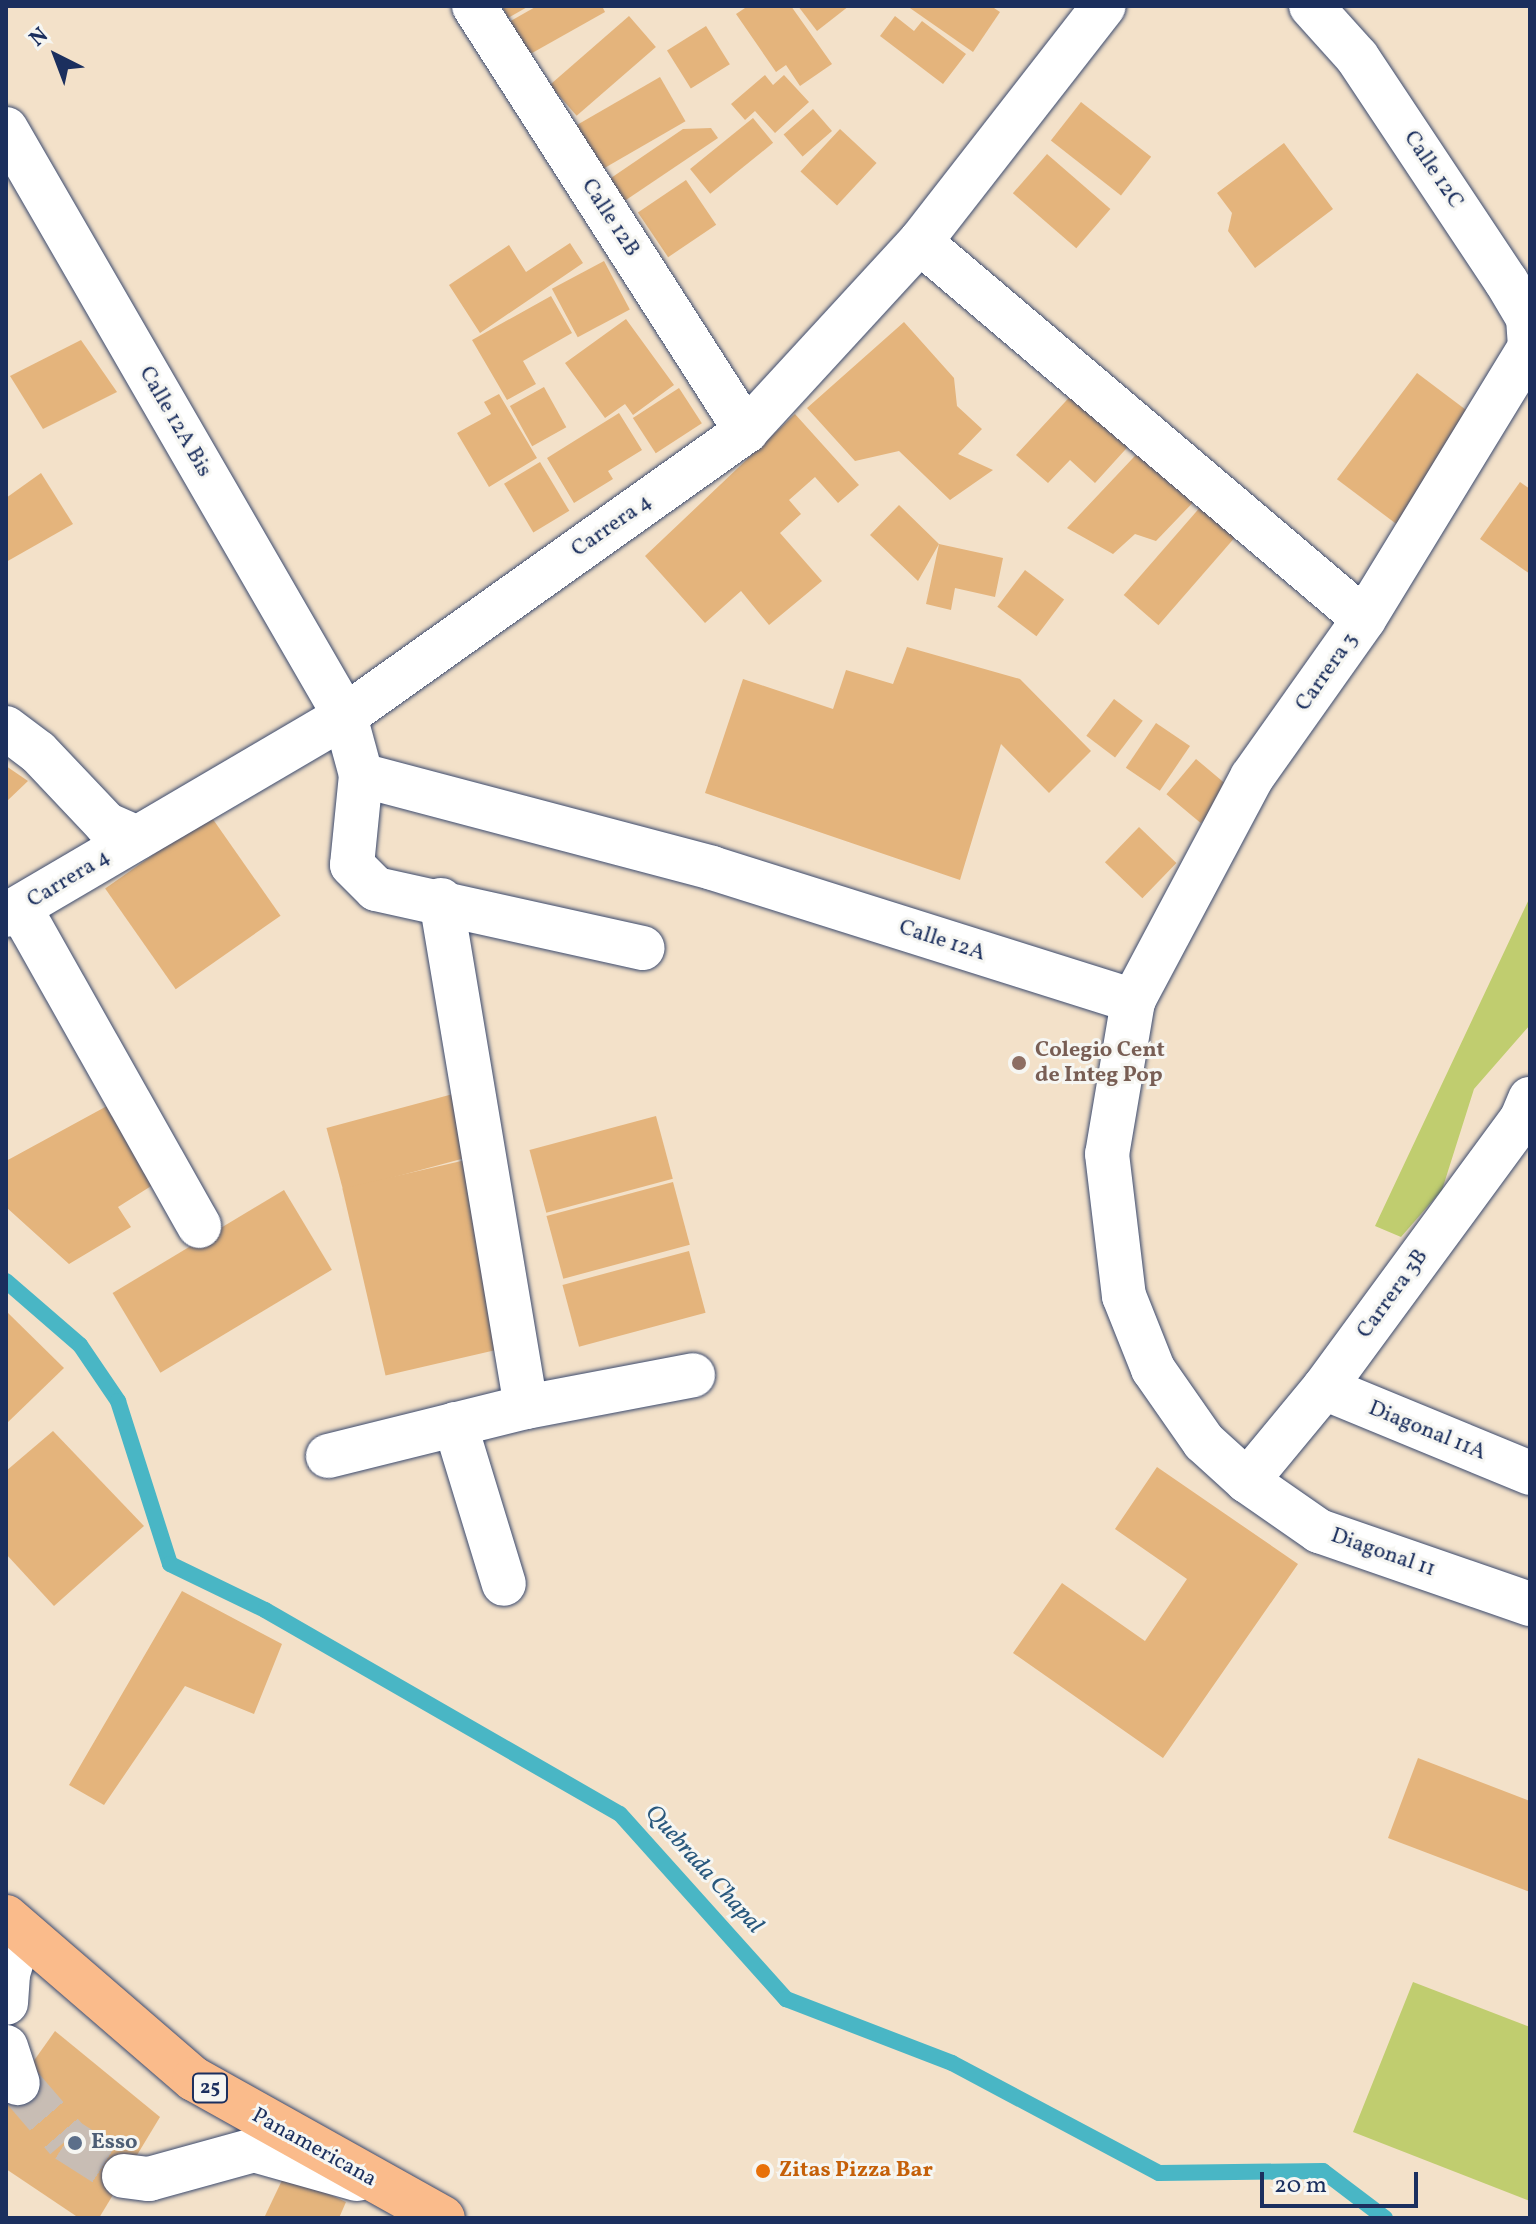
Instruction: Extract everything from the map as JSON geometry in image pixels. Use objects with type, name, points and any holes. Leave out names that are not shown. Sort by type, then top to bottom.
[{"type":"main road","name":"Panamericana","points":[[13,1925],[194,2079],[443,2218]]},
{"type":"street","name":"Calle 12B","points":[[474,6],[746,431]]},
{"type":"street","name":"Carrera 4","points":[[13,912],[345,716],[746,431],[920,242],[1104,6]]},
{"type":"street","name":"Calle 12C","points":[[1311,6],[1357,57],[1506,281],[1528,318],[1530,347]]},
{"type":"street","name":"Calle 12A Bis","points":[[6,129],[345,716]]},
{"type":"street","points":[[920,242],[1364,619]]},
{"type":"street","name":"Carrera 3","points":[[1133,1001],[1252,777],[1364,619],[1530,347]]},
{"type":"street","points":[[345,716],[361,775],[352,865],[376,889],[441,900],[643,948]]},
{"type":"street","points":[[6,728],[38,752],[106,824],[137,838]]},
{"type":"street","name":"Calle 12A","points":[[361,775],[712,868],[1133,1001]]},
{"type":"street","points":[[441,900],[526,1407]]},
{"type":"street","points":[[13,912],[199,1226]]},
{"type":"street","name":"Diagonal 11","points":[[1133,1001],[1107,1154],[1124,1296],[1153,1369],[1204,1442],[1247,1481],[1319,1531],[1530,1604]]},
{"type":"street","name":"Carrera 3B","points":[[1247,1481],[1324,1388],[1527,1113]]},
{"type":"street","points":[[328,1456],[526,1407],[693,1375]]},
{"type":"street","name":"Diagonal 11A","points":[[1324,1388],[1530,1473]]},
{"type":"street","points":[[455,1424],[504,1584]]},
{"type":"street","points":[[6,2003],[13,1925]]},
{"type":"street","points":[[124,2176],[149,2179],[254,2150],[384,2187]]},
{"type":"green space","points":[[1530,897],[1530,1025],[1474,1089],[1442,1190],[1401,1237],[1375,1226]]},
{"type":"green space","points":[[1413,1982],[1530,2027],[1530,2201],[1353,2132]]},
{"type":"building","points":[[502,6],[529,6],[508,18]]},
{"type":"building","points":[[537,6],[602,6],[605,12],[525,57],[507,23]]},
{"type":"building","points":[[748,6],[791,6],[832,64],[800,86],[786,65],[776,72],[736,14]]},
{"type":"building","points":[[798,6],[849,6],[817,31]]},
{"type":"building","points":[[907,6],[991,6],[1000,12],[973,52]]},
{"type":"building","points":[[629,16],[656,47],[577,116],[550,85]]},
{"type":"building","points":[[895,16],[914,31],[922,21],[966,54],[943,84],[880,36]]},
{"type":"building","points":[[706,26],[730,64],[691,89],[667,50]]},
{"type":"building","points":[[765,75],[773,85],[784,75],[809,102],[775,133],[755,111],[745,120],[731,104]]},
{"type":"building","points":[[660,77],[686,121],[595,173],[570,129]]},
{"type":"building","points":[[1081,102],[1151,157],[1121,195],[1051,141]]},
{"type":"building","points":[[813,109],[832,131],[803,156],[784,135]]},
{"type":"building","points":[[753,118],[773,143],[710,194],[690,169]]},
{"type":"building","points":[[711,128],[718,138],[623,202],[608,180],[683,129]]},
{"type":"building","points":[[840,129],[877,163],[837,206],[800,171]]},
{"type":"building","points":[[1284,143],[1333,209],[1255,268],[1228,231],[1232,213],[1217,193]]},
{"type":"building","points":[[1047,154],[1110,209],[1076,248],[1013,193]]},
{"type":"building","points":[[686,180],[716,225],[668,257],[638,212]]},
{"type":"building","points":[[570,243],[583,263],[480,333],[449,285],[509,245],[526,272]]},
{"type":"building","points":[[604,261],[630,310],[578,337],[552,289]]},
{"type":"building","points":[[551,296],[572,333],[523,361],[536,384],[507,400],[472,340]]},
{"type":"building","points":[[626,319],[674,385],[633,415],[625,404],[605,418],[565,363]]},
{"type":"building","points":[[904,322],[954,378],[957,406],[982,429],[958,454],[993,470],[950,500],[899,451],[855,461],[807,408]]},
{"type":"building","points":[[81,340],[117,392],[43,429],[10,376]]},
{"type":"building","points":[[1417,373],[1478,419],[1398,525],[1337,479]]},
{"type":"building","points":[[544,387],[566,427],[532,446],[510,406]]},
{"type":"building","points":[[679,388],[702,423],[656,453],[633,418]]},
{"type":"building","points":[[1077,389],[1134,440],[1095,483],[1070,460],[1048,483],[1016,455]]},
{"type":"building","points":[[499,394],[537,458],[489,487],[457,433],[491,414],[484,402]]},
{"type":"building","points":[[619,413],[642,450],[608,471],[613,479],[574,503],[547,458]]},
{"type":"building","points":[[795,414],[859,485],[838,503],[815,477],[789,500],[801,514],[780,533],[822,581],[769,625],[741,591],[705,623],[645,556]]},
{"type":"building","points":[[1149,441],[1203,492],[1156,541],[1135,534],[1113,554],[1067,528]]},
{"type":"building","points":[[540,462],[569,511],[533,532],[504,484]]},
{"type":"building","points":[[41,473],[73,524],[6,562],[6,498]]},
{"type":"building","points":[[1520,482],[1530,489],[1530,574],[1480,539]]},
{"type":"building","points":[[1209,497],[1244,527],[1158,625],[1124,595]]},
{"type":"building","points":[[899,505],[939,544],[918,581],[870,535]]},
{"type":"building","points":[[939,544],[1003,558],[995,597],[955,588],[951,610],[926,604]]},
{"type":"building","points":[[1025,570],[1064,599],[1036,636],[997,607]]},
{"type":"building","points":[[907,647],[1020,679],[1091,751],[1049,793],[1001,744],[960,880],[705,793],[743,679],[833,709],[846,670],[893,684]]},
{"type":"building","points":[[1114,699],[1143,721],[1115,757],[1086,736]]},
{"type":"building","points":[[1156,723],[1190,746],[1160,791],[1126,768]]},
{"type":"building","points":[[1196,759],[1230,788],[1201,823],[1166,794]]},
{"type":"building","points":[[6,766],[28,781],[6,802]]},
{"type":"building","points":[[210,815],[281,916],[176,989],[105,888]]},
{"type":"building","points":[[1139,827],[1176,863],[1142,898],[1105,862]]},
{"type":"building","points":[[453,1094],[470,1157],[343,1191],[326,1128]]},
{"type":"building","points":[[118,1100],[167,1176],[118,1207],[131,1227],[69,1264],[6,1207],[6,1161]]},
{"type":"building","points":[[656,1116],[673,1179],[546,1213],[529,1150]]},
{"type":"building","points":[[470,1159],[513,1346],[386,1376],[342,1188]]},
{"type":"building","points":[[673,1182],[690,1245],[563,1279],[546,1216]]},
{"type":"building","points":[[284,1190],[332,1270],[160,1373],[113,1293]]},
{"type":"building","points":[[689,1251],[706,1313],[579,1347],[562,1285]]},
{"type":"building","points":[[6,1311],[64,1368],[6,1424]]},
{"type":"building","points":[[53,1431],[144,1526],[54,1606],[6,1554],[6,1471]]},
{"type":"building","points":[[1157,1467],[1298,1564],[1163,1758],[1013,1653],[1062,1583],[1145,1641],[1187,1579],[1115,1529]]},
{"type":"building","points":[[182,1591],[282,1644],[254,1714],[185,1686],[104,1805],[69,1785]]},
{"type":"building","points":[[1418,1758],[1530,1801],[1530,1892],[1388,1838]]},
{"type":"building","name":"Esso","points":[[55,2031],[160,2117],[99,2218],[79,2218],[6,2169],[6,2100]]},
{"type":"building","points":[[285,2174],[346,2202],[339,2218],[264,2218]]},
{"type":"waterway","name":"Quebrada Chapal","points":[[6,1281],[80,1345],[118,1401],[170,1564],[265,1610],[620,1814],[786,1999],[952,2063],[1159,2173],[1323,2171],[1385,2218]]},
{"type":"tunnel","points":[[18,2083],[67,2140],[124,2176]]},
{"type":"place","name":"Colegio Cent de Integ Pop","points":[[1019,1063]]},
{"type":"place","name":"Esso","points":[[75,2143]]},
{"type":"place","name":"Zitas Pizza Bar","points":[[763,2171]]}]
